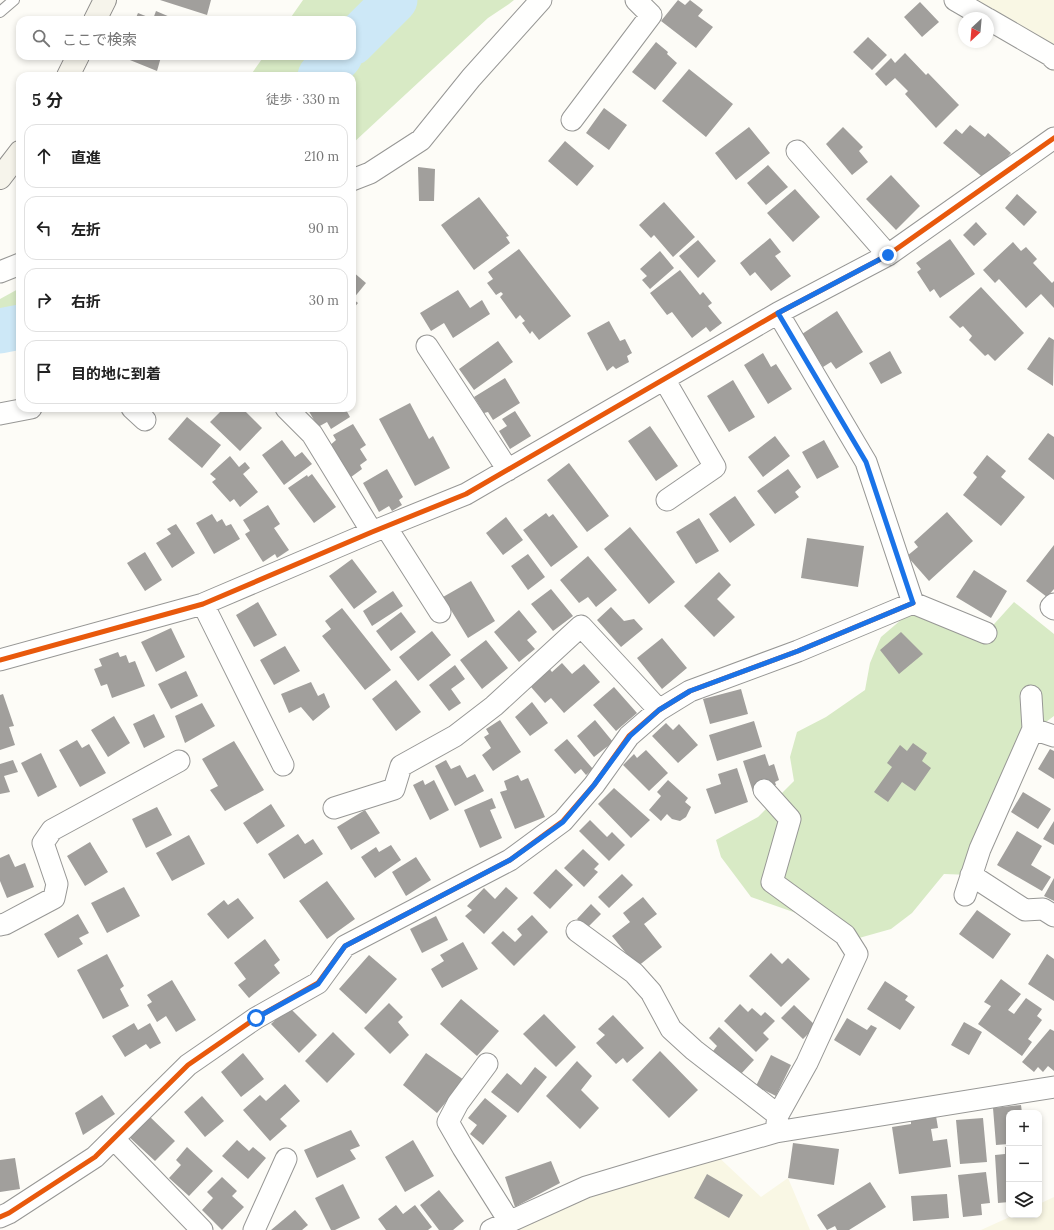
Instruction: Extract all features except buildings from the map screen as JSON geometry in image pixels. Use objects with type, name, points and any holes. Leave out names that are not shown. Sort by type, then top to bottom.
[{"type":"street","points":[[97,16],[105,0]]},
{"type":"street","points":[[356,178],[370,173],[421,140],[471,78],[541,0]]},
{"type":"street","points":[[572,120],[651,15],[636,0]]},
{"type":"street","points":[[955,0],[975,12]]},
{"type":"street","points":[[994,23],[1054,59]]},
{"type":"street","points":[[70,72],[76,60]]},
{"type":"street","points":[[0,660],[203,604],[466,494],[778,313],[888,255],[1054,138]]},
{"type":"street","points":[[797,151],[888,255]]},
{"type":"street","points":[[0,178],[16,157]]},
{"type":"street","points":[[0,272],[16,266]]},
{"type":"street","points":[[778,313],[866,462],[913,603]]},
{"type":"street","points":[[427,346],[508,470]]},
{"type":"street","points":[[664,379],[715,467],[667,500]]},
{"type":"street","points":[[0,414],[16,411]]},
{"type":"street","points":[[290,412],[312,434],[379,530],[440,612]]},
{"type":"street","points":[[0,1217],[95,1158],[188,1065],[256,1018],[318,984],[345,946],[510,860],[563,822],[594,785],[630,736],[659,710],[690,691],[798,651],[913,603],[986,634]]},
{"type":"street","points":[[203,604],[283,765]]},
{"type":"street","points":[[1054,604],[1051,607],[1054,609]]},
{"type":"street","points":[[334,808],[394,789],[401,766],[461,732],[494,706],[581,626],[659,710]]},
{"type":"street","points":[[965,895],[980,849],[1032,728],[1031,696]]},
{"type":"street","points":[[1032,728],[1054,736]]},
{"type":"street","points":[[0,925],[5,924],[54,898],[57,884],[44,843],[52,830],[179,761]]},
{"type":"street","points":[[764,790],[790,819],[772,882],[845,935],[857,954],[807,1063],[777,1123]]},
{"type":"street","points":[[971,874],[1025,910],[1043,908],[1054,916]]},
{"type":"street","points":[[577,931],[634,973],[651,992],[671,1029],[777,1123]]},
{"type":"street","points":[[487,1064],[458,1103],[448,1122],[463,1148],[500,1226],[586,1187],[656,1166],[777,1123],[1054,1087]]},
{"type":"street","points":[[114,1139],[202,1230]]},
{"type":"street","points":[[254,1230],[286,1159]]},
{"type":"lane","points":[[0,12],[14,0]]},
{"type":"shaded area","points":[[963,0],[1054,0],[1054,72],[994,25],[994,12],[978,12]]},
{"type":"shaded area","points":[[711,1150],[761,1197],[788,1178],[810,1230],[510,1230],[571,1200]]},
{"type":"shaded area","points":[[1054,1197],[1054,1230],[981,1230],[1007,1218],[1042,1218],[1042,1203]]},
{"type":"green space","points":[[303,0],[514,0],[488,18],[356,140],[356,72],[253,72],[261,60],[356,60],[356,16],[292,16]]},
{"type":"green space","points":[[16,290],[16,349],[0,351],[0,299]]},
{"type":"green space","points":[[1014,602],[1054,634],[1054,716],[1019,742],[971,875],[944,874],[912,913],[891,929],[859,938],[833,926],[751,897],[721,857],[716,840],[758,817],[794,781],[790,757],[797,732],[826,717],[865,690],[870,663],[881,637],[909,613],[986,633]]},
{"type":"waterway","points":[[356,39],[395,0]]},
{"type":"waterway","points":[[324,72],[336,60]]},
{"type":"waterway","points":[[0,331],[16,328]]},
{"type":"cycle path","points":[[0,660],[203,604],[372,532],[466,494],[778,313],[888,255],[1054,138]]},
{"type":"cycle path","points":[[0,1217],[9,1213],[95,1157],[188,1065],[256,1018],[318,983],[345,946],[510,860],[563,821],[594,785],[629,736],[659,710],[690,691],[798,651],[913,603]]},
{"type":"route","points":[[256,1018],[318,984],[345,946],[510,860],[563,822],[594,785],[630,736],[659,710],[690,691],[798,651],[913,603],[866,462],[778,313],[888,255]]}]
